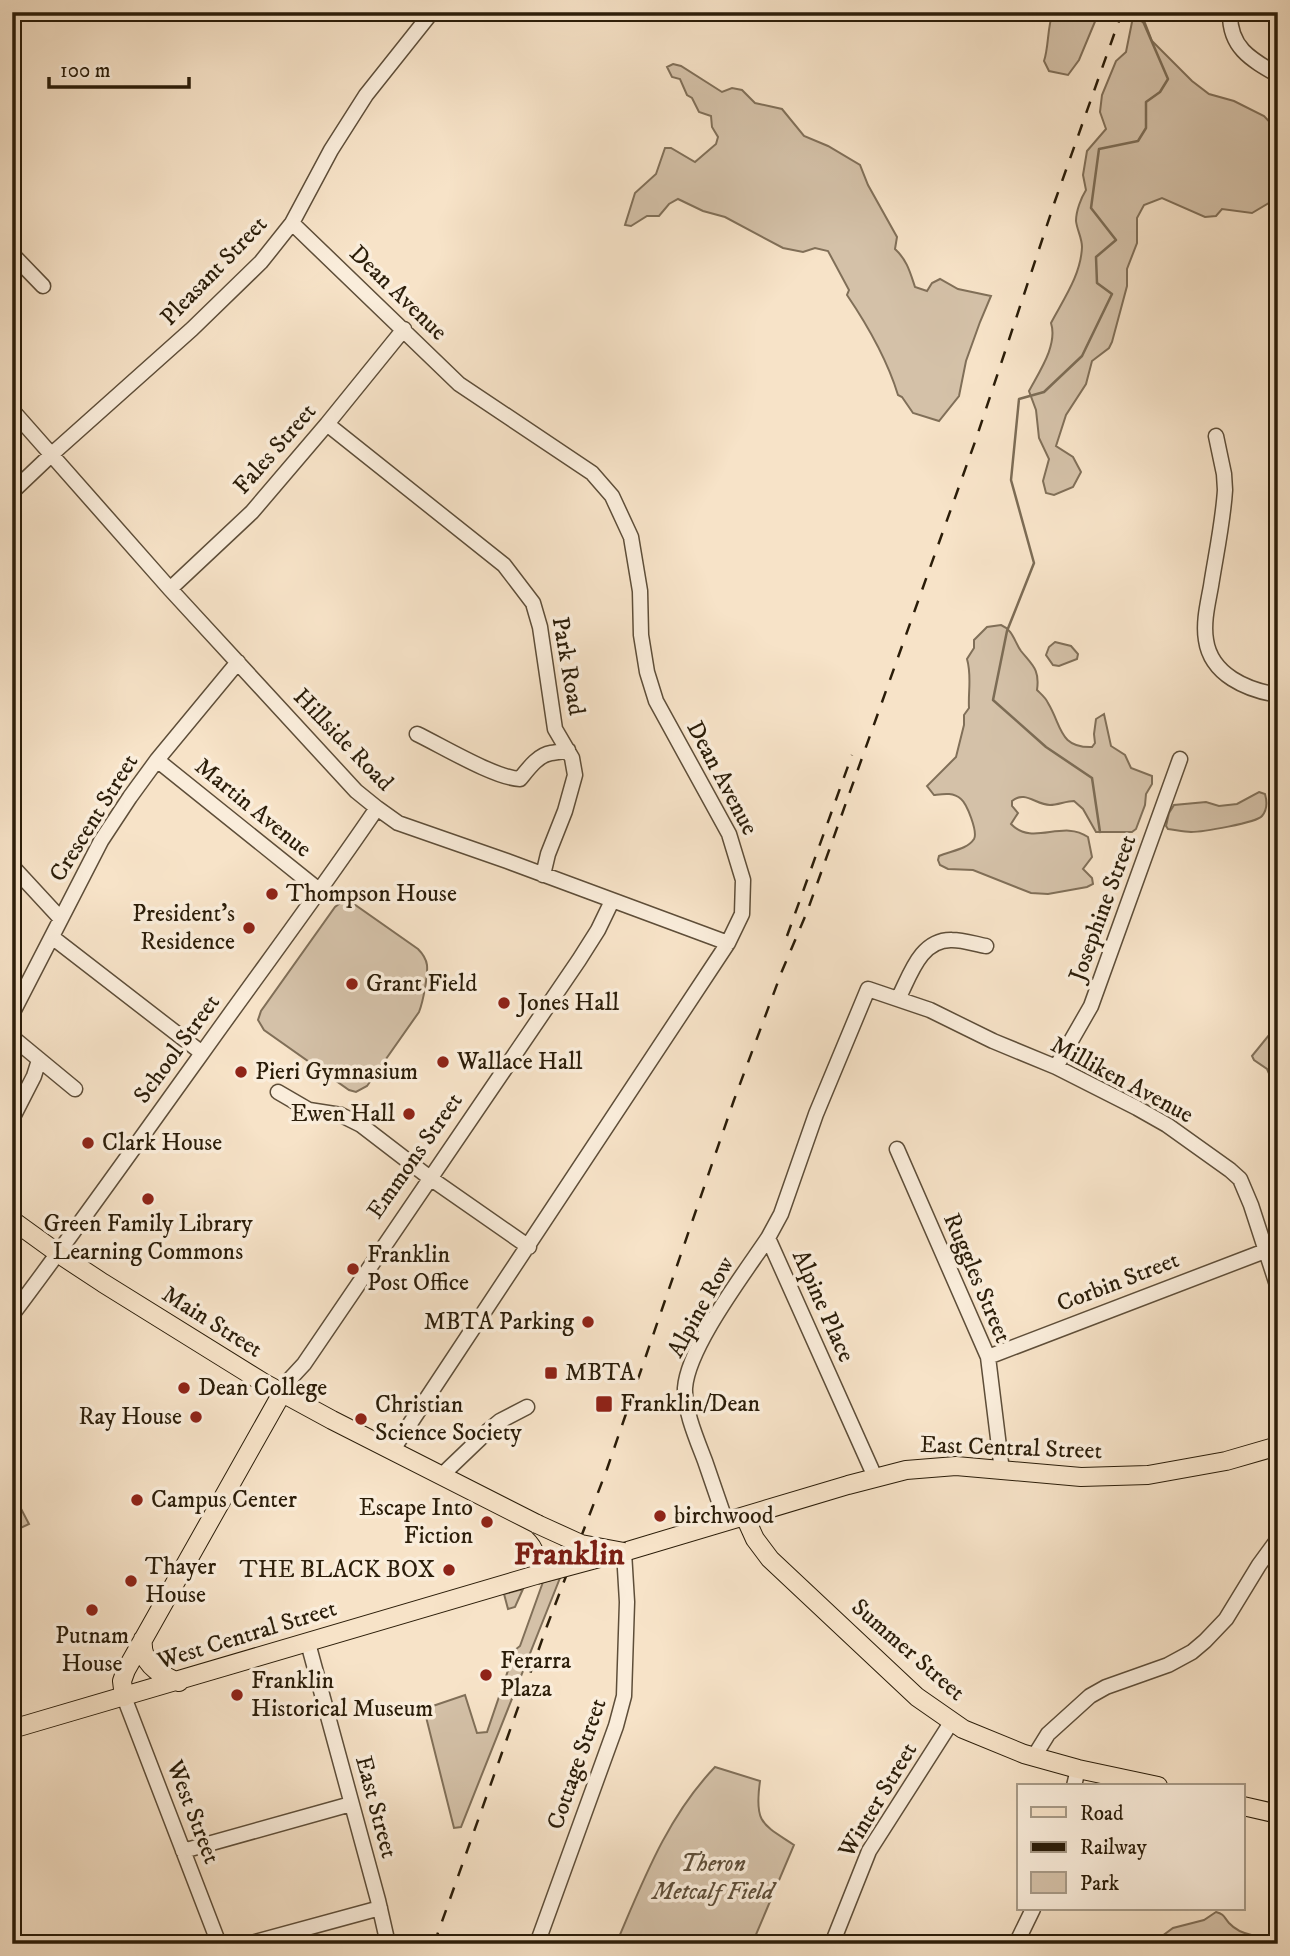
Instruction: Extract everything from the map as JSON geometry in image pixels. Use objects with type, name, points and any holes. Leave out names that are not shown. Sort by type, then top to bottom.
[{"type":"main road","name":"Main Street","points":[[12,1220],[103,1283],[282,1393],[537,1524],[581,1544],[624,1552]]},
{"type":"main road","name":"Emmons Street","points":[[124,1697],[123,1676],[282,1393]]},
{"type":"main road","name":"East Central Street","points":[[624,1552],[906,1470],[956,1466],[1081,1477],[1148,1475],[1226,1461],[1278,1446]]},
{"type":"main road","name":"Summer Street","points":[[745,1517],[755,1539],[770,1559],[917,1697],[963,1729],[1024,1754],[1035,1755],[1076,1778],[1138,1784]]},
{"type":"main road","points":[[536,1575],[549,1562],[553,1548],[549,1537],[537,1524]]},
{"type":"main road","name":"West Central Street","points":[[12,1729],[536,1575],[624,1552]]},
{"type":"main road","points":[[143,1639],[142,1649],[149,1664],[163,1675],[179,1682]]},
{"type":"main road","points":[[1244,1806],[1278,1814]]},
{"type":"street","name":"Pleasant Street","points":[[12,492],[192,329],[261,262],[292,223],[331,150],[366,95],[432,12]]},
{"type":"street","points":[[1230,12],[1235,41],[1241,50],[1278,75]]},
{"type":"street","name":"Dean Avenue","points":[[292,223],[459,384],[592,472],[601,482],[618,508],[631,537],[640,590],[641,635],[647,672],[656,701],[729,834],[743,880],[743,914],[728,943],[392,1451]]},
{"type":"street","points":[[12,254],[43,286]]},
{"type":"street","name":"Fales Street","points":[[170,589],[252,512],[404,329]]},
{"type":"street","name":"Hillside Road","points":[[12,410],[170,589],[356,791],[377,808],[398,823],[728,943]]},
{"type":"street","name":"Park Road","points":[[327,424],[505,565],[533,603],[540,626],[555,729],[572,758],[575,775],[574,785],[542,875]]},
{"type":"street","points":[[1216,436],[1225,490],[1207,612],[1206,640],[1211,656],[1229,678],[1278,695]]},
{"type":"street","name":"Crescent Street","points":[[12,1014],[101,841],[157,760],[238,662]]},
{"type":"street","points":[[417,734],[494,772],[520,779],[532,764],[547,753],[568,750]]},
{"type":"street","name":"Josephine Street","points":[[1056,1067],[1091,1006],[1180,759]]},
{"type":"street","name":"Martin Avenue","points":[[157,760],[320,891]]},
{"type":"street","name":"School Street","points":[[12,1315],[59,1254],[377,808]]},
{"type":"street","points":[[12,866],[61,919]]},
{"type":"street","name":"Emmons Street","points":[[282,1393],[579,960],[598,930],[611,901]]},
{"type":"street","points":[[52,937],[202,1053]]},
{"type":"street","points":[[898,999],[919,957],[933,944],[950,940],[986,946]]},
{"type":"street","name":"Milliken Avenue","points":[[816,1114],[868,989],[930,1010],[993,1041],[1056,1067],[1137,1108],[1167,1125],[1240,1179],[1278,1288]]},
{"type":"street","points":[[12,1037],[75,1089]]},
{"type":"street","points":[[13,1116],[34,1076],[38,1060]]},
{"type":"street","points":[[278,1092],[309,1110],[341,1115],[361,1125],[430,1178],[529,1247]]},
{"type":"street","name":"Alpine Place","points":[[816,1114],[781,1214],[768,1238],[875,1477]]},
{"type":"street","name":"Ruggles Street","points":[[897,1149],[988,1356],[1002,1471]]},
{"type":"street","name":"Alpine Row","points":[[726,1522],[694,1430],[685,1387],[694,1357],[712,1324],[768,1238]]},
{"type":"street","name":"Corbin Street","points":[[988,1356],[1265,1251]]},
{"type":"street","points":[[442,1475],[500,1421],[527,1407]]},
{"type":"street","points":[[1035,1755],[1048,1734],[1090,1696],[1106,1687],[1168,1665],[1192,1652],[1205,1641],[1226,1619],[1278,1539]]},
{"type":"street","name":"Cottage Street","points":[[537,1944],[616,1726],[624,1696],[627,1602],[624,1552]]},
{"type":"street","name":"East Street","points":[[308,1643],[388,1944]]},
{"type":"street","name":"West Street","points":[[124,1697],[219,1944]]},
{"type":"street","name":"Winter Street","points":[[832,1944],[869,1851],[952,1721]]},
{"type":"street","points":[[183,1851],[351,1804]]},
{"type":"street","points":[[248,1944],[380,1908]]},
{"type":"street","points":[[1016,1944],[1033,1910]]},
{"type":"green space","points":[[1053,12],[1099,12],[1079,60],[1068,75],[1049,71],[1044,61]]},
{"type":"green space","points":[[1133,17],[1145,23],[1152,41],[1192,81],[1209,94],[1234,101],[1264,116],[1278,131],[1278,190],[1274,200],[1252,213],[1222,209],[1216,216],[1205,217],[1162,198],[1144,205],[1137,218],[1137,243],[1127,269],[1127,286],[1112,342],[1109,348],[1092,361],[1086,384],[1066,415],[1056,446],[1073,457],[1081,472],[1073,487],[1054,495],[1046,493],[1043,481],[1049,459],[1039,438],[1036,410],[1029,391],[1050,349],[1051,323],[1071,287],[1081,257],[1082,247],[1076,217],[1086,190],[1083,175],[1087,151],[1106,129],[1100,112],[1102,95],[1116,61],[1126,52]]},
{"type":"green space","points":[[673,64],[681,66],[722,92],[732,88],[742,90],[755,103],[782,109],[804,136],[828,146],[860,165],[897,237],[895,249],[910,271],[915,287],[927,291],[932,283],[940,279],[958,289],[991,296],[966,361],[959,396],[939,421],[913,413],[898,395],[883,356],[847,295],[849,290],[828,251],[815,248],[803,252],[783,248],[725,217],[703,211],[678,199],[669,204],[659,216],[647,216],[631,226],[625,225],[635,193],[656,174],[665,148],[671,148],[695,162],[716,144],[718,137],[712,127],[711,116],[699,112],[680,79],[672,77],[667,67]]},
{"type":"green space","points":[[1001,625],[1011,633],[1034,668],[1037,690],[1047,701],[1067,740],[1073,744],[1092,747],[1095,743],[1096,719],[1104,714],[1111,746],[1125,755],[1131,768],[1152,776],[1145,805],[1136,829],[1132,832],[1096,832],[1083,809],[1074,801],[1050,805],[1021,797],[1012,801],[1012,806],[1018,813],[1011,824],[1020,830],[1029,833],[1078,832],[1088,837],[1092,857],[1083,869],[1092,878],[1093,884],[1087,887],[1048,894],[1031,893],[973,870],[948,869],[940,865],[938,860],[939,856],[971,843],[975,835],[969,812],[961,799],[951,794],[934,795],[927,786],[956,757],[964,715],[969,708],[970,677],[967,659],[974,648],[974,640],[987,627]]},
{"type":"green space","points":[[1055,642],[1071,646],[1078,654],[1077,659],[1059,666],[1053,665],[1046,655]]},
{"type":"green space","points":[[1259,792],[1265,794],[1266,805],[1264,814],[1258,819],[1197,832],[1168,829],[1166,826],[1174,805],[1206,802],[1219,806],[1237,804]]},
{"type":"green space","name":"Grant Field","points":[[343,901],[351,902],[418,949],[427,965],[419,1012],[367,1086],[356,1092],[349,1090],[264,1030],[258,1020],[261,1011],[335,907]]},
{"type":"green space","points":[[1278,1024],[1278,1094],[1267,1069],[1252,1056]]},
{"type":"green space","points":[[18,1503],[29,1524],[12,1532],[12,1506]]},
{"type":"green space","points":[[560,1578],[461,1827],[454,1828],[424,1709],[465,1695],[477,1733],[487,1732],[515,1650],[520,1646],[543,1582]]},
{"type":"green space","points":[[523,1589],[515,1607],[508,1609],[504,1594]]},
{"type":"green space","name":"Theron Metcalf Field","points":[[715,1767],[760,1781],[758,1806],[763,1821],[794,1845],[752,1944],[616,1944],[670,1828],[698,1786]]},
{"type":"green space","points":[[1216,1912],[1245,1933],[1258,1936],[1278,1934],[1278,1944],[1140,1944],[1158,1939],[1173,1928],[1204,1920]]},
{"type":"waterway","points":[[1100,832],[1092,778],[1046,747],[993,700],[1007,631],[1034,563],[1011,480],[1019,399],[1044,392],[1082,356],[1112,294],[1097,283],[1096,257],[1116,240],[1091,208],[1099,149],[1138,141],[1146,128],[1146,102],[1160,92],[1168,79],[1139,12]]},
{"type":"railway","points":[[434,1944],[547,1626],[607,1469],[734,1100],[807,912],[976,439],[1055,201],[1122,12]]},
{"type":"railway","points":[[787,936],[852,755]]},
{"type":"place","name":"Thompson House","points":[[272,894]]},
{"type":"place","name":"President's Residence","points":[[249,928]]},
{"type":"place","name":"Grant Field","points":[[352,984]]},
{"type":"place","name":"Jones Hall","points":[[504,1003]]},
{"type":"place","name":"Wallace Hall","points":[[443,1062]]},
{"type":"place","name":"Pieri Gymnasium","points":[[241,1072]]},
{"type":"place","name":"Ewen Hall","points":[[409,1114]]},
{"type":"place","name":"Clark House","points":[[88,1143]]},
{"type":"place","name":"Green Family Library Learning Commons","points":[[148,1199]]},
{"type":"place","name":"Franklin Post Office","points":[[353,1269]]},
{"type":"place","name":"MBTA Parking","points":[[588,1322]]},
{"type":"place","name":"MBTA","points":[[551,1373]]},
{"type":"place","name":"Dean College","points":[[184,1388]]},
{"type":"place","name":"Franklin/Dean","points":[[604,1404]]},
{"type":"place","name":"Ray House","points":[[196,1417]]},
{"type":"place","name":"Christian Science Society","points":[[361,1419]]},
{"type":"place","name":"Campus Center","points":[[137,1500]]},
{"type":"place","name":"birchwood","points":[[660,1516]]},
{"type":"place","name":"Escape Into Fiction","points":[[487,1522]]},
{"type":"place","name":"THE BLACK BOX","points":[[449,1570]]},
{"type":"place","name":"Thayer House","points":[[131,1581]]},
{"type":"place","name":"Putnam House","points":[[92,1610]]},
{"type":"place","name":"Ferarra Plaza","points":[[486,1675]]},
{"type":"place","name":"Franklin Historical Museum","points":[[237,1695]]},
{"type":"district","name":"Franklin","points":[[569,1555]]}]
